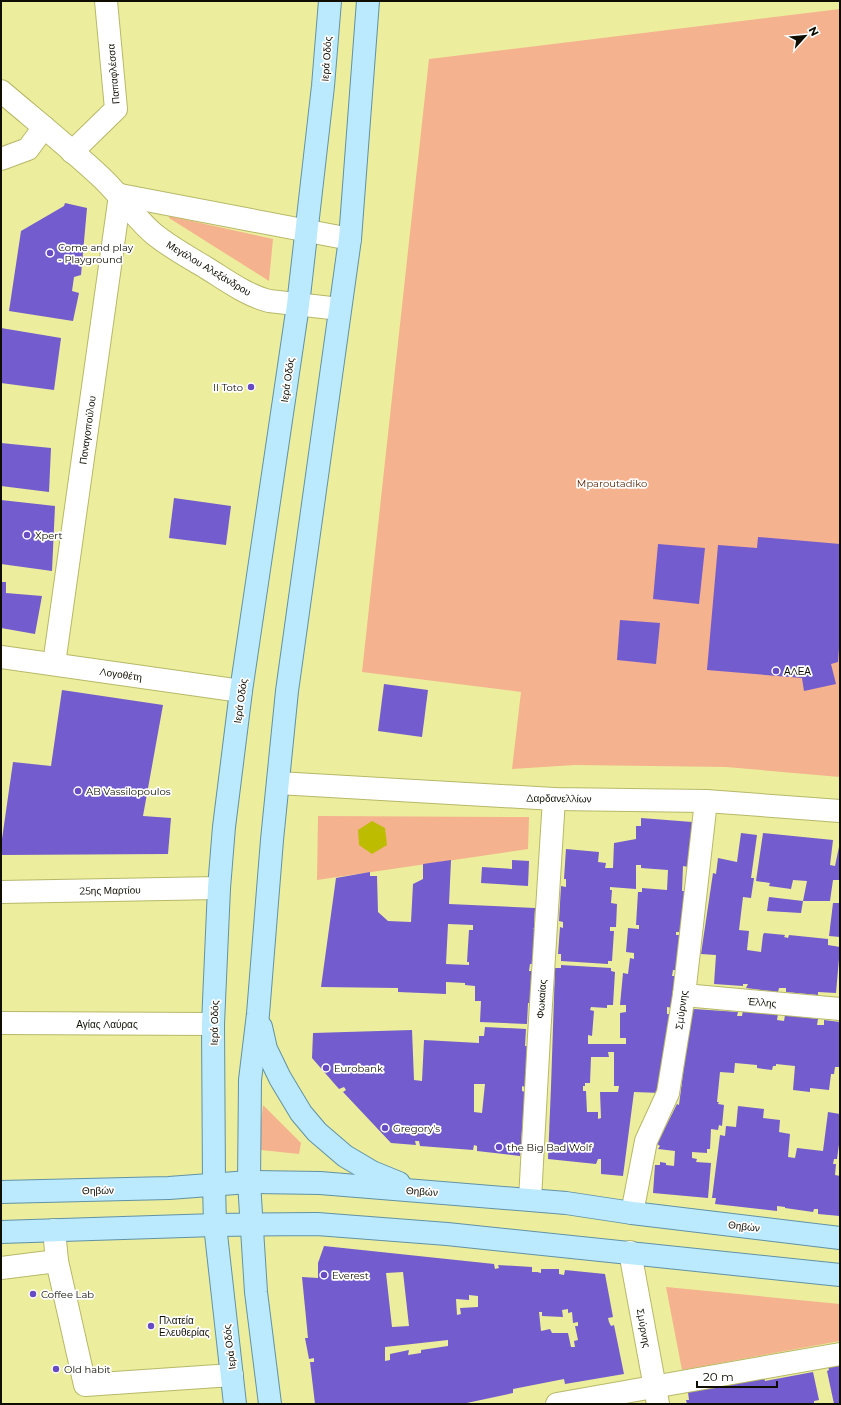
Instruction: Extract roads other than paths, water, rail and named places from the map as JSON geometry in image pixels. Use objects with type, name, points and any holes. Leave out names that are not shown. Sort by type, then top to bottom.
[{"type":"main road","name":"Ιερά Οδός","points":[[235,1404],[216,1225],[214,1184],[213,1024],[219,888],[224,827],[241,691],[298,305],[324,86],[330,1]]},
{"type":"main road","points":[[270,1404],[256,1292],[249,1182],[250,1080],[258,1014],[287,691],[350,239],[368,1]]},
{"type":"main road","points":[[258,1014],[266,1049],[277,1073],[301,1113],[317,1132],[346,1156],[372,1172],[405,1185],[453,1193]]},
{"type":"main road","name":"Θηβών","points":[[1,1192],[169,1188],[249,1182],[320,1183],[566,1203],[632,1213],[840,1238]]},
{"type":"main road","points":[[1,1232],[216,1225],[317,1224],[447,1234],[840,1275]]},
{"type":"street","name":"Παπαφλέσσα","points":[[72,152],[116,109],[106,1]]},
{"type":"street","name":"Μεγάλου Αλεξάνδρου","points":[[1,91],[120,195],[133,212],[154,234],[191,258],[246,292],[261,299],[340,310]]},
{"type":"street","points":[[1,159],[28,149],[44,127]]},
{"type":"street","points":[[120,195],[350,239]]},
{"type":"street","name":"Παναγοπούλου","points":[[54,664],[120,195]]},
{"type":"street","name":"Λογοθέτη","points":[[1,657],[241,691]]},
{"type":"street","name":"Δαρδανελλίων","points":[[278,783],[554,799],[706,801],[840,811]]},
{"type":"street","name":"Φωκαίας","points":[[530,1200],[554,799]]},
{"type":"street","name":"Σμύρνης","points":[[632,1213],[646,1141],[668,1092],[684,995],[706,801]]},
{"type":"street","name":"25ης Μαρτίου","points":[[1,892],[219,888]]},
{"type":"street","name":"Έλλης","points":[[684,995],[840,1009]]},
{"type":"street","name":"Αγίας Λαύρας","points":[[1,1023],[213,1024]]},
{"type":"street","points":[[54,1230],[58,1261],[85,1385],[232,1375]]},
{"type":"street","name":"Σμύρνης","points":[[630,1252],[656,1395]]},
{"type":"street","points":[[1,1268],[58,1261]]},
{"type":"street","points":[[557,1404],[656,1395],[840,1354]]},
{"type":"place","name":"Come and play - Playground","points":[[50,253]]},
{"type":"place","name":"Il Toto","points":[[251,387]]},
{"type":"place","name":"Xpert","points":[[27,535]]},
{"type":"place","name":"ΑΛΕΑ","points":[[776,671]]},
{"type":"place","name":"AB Vassilopoulos","points":[[78,791]]},
{"type":"place","name":"Eurobank","points":[[326,1068]]},
{"type":"place","name":"Gregory's","points":[[385,1128]]},
{"type":"place","name":"the Big Bad Wolf","points":[[499,1147]]},
{"type":"place","name":"Everest","points":[[324,1275]]},
{"type":"place","name":"Coffee Lab","points":[[33,1294]]},
{"type":"place","name":"Πλατεία Ελευθερίας","points":[[151,1326]]},
{"type":"place","name":"Old habit","points":[[56,1369]]},
{"type":"park label","name":"Mparoutadiko","points":[[612,483]]}]
